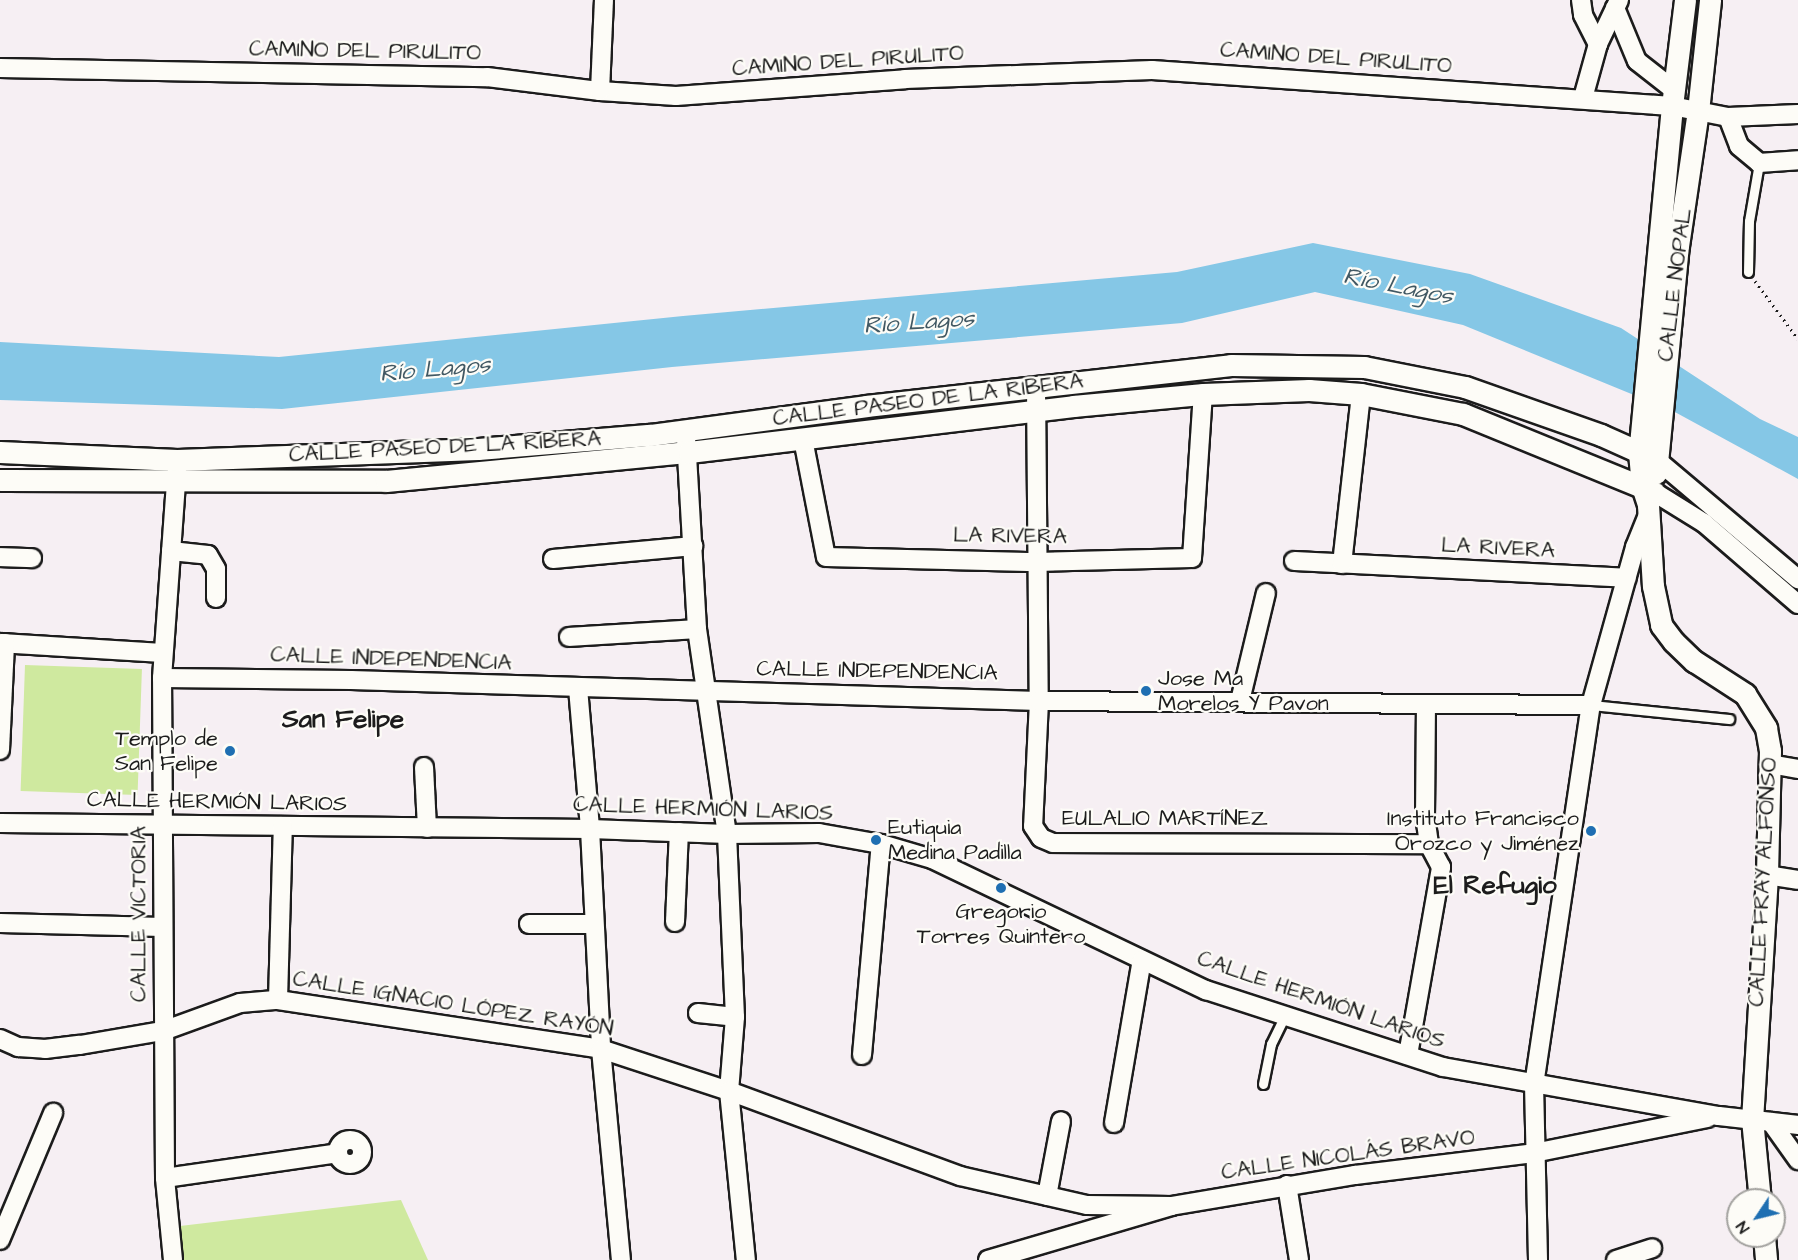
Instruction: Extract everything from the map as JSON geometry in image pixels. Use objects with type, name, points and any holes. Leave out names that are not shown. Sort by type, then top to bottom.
[{"type":"street","points":[[600,91],[604,0]]},
{"type":"street","points":[[1581,0],[1583,15],[1598,44]]},
{"type":"street","name":"CALLE NOPAL","points":[[1648,450],[1663,294],[1673,98],[1685,0]]},
{"type":"street","name":"CALLE NOPAL","points":[[1663,294],[1698,111],[1710,0]]},
{"type":"street","points":[[1583,98],[1598,44],[1617,4]]},
{"type":"street","points":[[1617,4],[1637,61],[1673,98]]},
{"type":"street","name":"CAMINO DEL PIRULITO","points":[[0,69],[487,76],[600,91],[676,96],[904,79],[1152,70],[1583,98],[1673,98],[1698,111],[1728,117],[1798,114]]},
{"type":"street","points":[[1728,117],[1739,146],[1759,163],[1798,160]]},
{"type":"street","name":"CALLE PASEO DE LA RIBERA","points":[[0,452],[177,460],[478,449],[685,430],[1231,364],[1365,367],[1465,387],[1648,450],[1798,579]]},
{"type":"street","points":[[1036,387],[1039,701]]},
{"type":"street","name":"CALLE PASEO DE LA RIBERA","points":[[0,480],[386,481],[688,452],[1203,394],[1309,390],[1361,394],[1463,414],[1704,524],[1798,604]]},
{"type":"street","name":"LA RIVERA","points":[[803,439],[826,557],[1038,561],[1192,558],[1203,394]]},
{"type":"street","points":[[1342,564],[1361,394]]},
{"type":"street","points":[[685,430],[697,629],[727,834],[735,1017],[729,1091],[746,1260]]},
{"type":"street","name":"CALLE FRAY ALFONSO","points":[[1648,450],[1648,499],[1653,586],[1661,625],[1674,642],[1694,661],[1745,694],[1766,728],[1770,764],[1760,1188]]},
{"type":"street","name":"CALLE VICTORIA","points":[[173,1260],[165,1178],[162,654],[177,460]]},
{"type":"street","points":[[1538,1260],[1534,1085],[1591,705],[1648,499]]},
{"type":"street","points":[[553,559],[693,546]]},
{"type":"street","points":[[171,550],[208,555],[216,569],[216,598]]},
{"type":"street","points":[[0,557],[32,558]]},
{"type":"street","name":"LA RIVERA","points":[[1294,561],[1628,578]]},
{"type":"street","points":[[1240,701],[1266,593]]},
{"type":"street","points":[[569,637],[697,629]]},
{"type":"street","points":[[0,750],[3,643],[162,654]]},
{"type":"street","name":"CALLE INDEPENDENCIA","points":[[162,678],[351,680],[1039,701],[1591,705]]},
{"type":"street","points":[[578,688],[590,829],[601,1049],[621,1260]]},
{"type":"street","name":"EULALIO MARTÍNEZ","points":[[1039,701],[1033,826],[1041,838],[1053,843],[1429,844]]},
{"type":"street","points":[[1408,1054],[1441,867],[1429,844],[1425,817],[1426,704]]},
{"type":"street","points":[[1770,764],[1798,769]]},
{"type":"street","points":[[424,767],[427,828]]},
{"type":"street","name":"CALLE HERMIÓN LARIOS","points":[[0,823],[590,829],[727,834],[819,833],[881,844],[932,859],[1206,990],[1443,1067],[1534,1085],[1762,1121]]},
{"type":"street","points":[[278,1000],[283,826]]},
{"type":"street","points":[[675,922],[679,832]]},
{"type":"street","points":[[862,1055],[881,844]]},
{"type":"street","points":[[1767,875],[1798,880]]},
{"type":"street","points":[[0,923],[163,927]]},
{"type":"street","points":[[529,924],[593,924]]},
{"type":"street","points":[[1114,1123],[1142,960]]},
{"type":"street","name":"CALLE IGNACIO LÓPEZ RAYÓN","points":[[0,1039],[18,1047],[45,1049],[163,1031],[240,1002],[278,1000],[601,1049],[729,1091],[960,1176],[1086,1205],[1171,1206]]},
{"type":"street","points":[[698,1013],[735,1017]]},
{"type":"street","points":[[0,1240],[53,1113]]},
{"type":"street","name":"CALLE NICOLÁS BRAVO","points":[[987,1260],[1031,1255],[1093,1230],[1171,1206],[1287,1185],[1534,1154],[1719,1116]]},
{"type":"street","points":[[1047,1196],[1061,1121]]},
{"type":"street","points":[[1762,1121],[1798,1125]]},
{"type":"street","points":[[1762,1121],[1798,1160]]},
{"type":"street","points":[[165,1178],[338,1153]]},
{"type":"street","points":[[1287,1185],[1299,1260]]},
{"type":"street","points":[[1086,1205],[1093,1230]]},
{"type":"street","points":[[1616,1260],[1652,1248]]},
{"type":"lane","points":[[1748,272],[1749,221],[1759,163]]},
{"type":"lane","points":[[1591,705],[1729,719]]},
{"type":"lane","points":[[1263,1084],[1271,1044],[1285,1015]]},
{"type":"path","points":[[1748,272],[1798,339]]},
{"type":"green space","points":[[25,665],[142,669],[138,795],[21,791]]},
{"type":"green space","points":[[401,1200],[428,1260],[183,1260],[180,1226]]},
{"type":"water","name":"Río Lagos","points":[[1313,243],[1470,274],[1621,328],[1760,419],[1798,437],[1798,479],[1673,411],[1463,325],[1315,292],[1182,323],[672,367],[282,409],[0,400],[0,342],[279,357],[683,316],[1177,272]]},
{"type":"place","name":"Jose Ma Morelos Y Pavon","points":[[1146,691]]},
{"type":"place","name":"Templo de San Felipe","points":[[230,751]]},
{"type":"place","name":"Instituto Francisco Orozco y Jiménez","points":[[1591,831]]},
{"type":"place","name":"Eutiquia Medina Padilla","points":[[876,840]]},
{"type":"place","name":"Gregorio Torres Quintero","points":[[1001,888]]},
{"type":"district","name":"San Felipe","points":[[343,720]]},
{"type":"district","name":"El Refugio","points":[[1495,886]]}]
